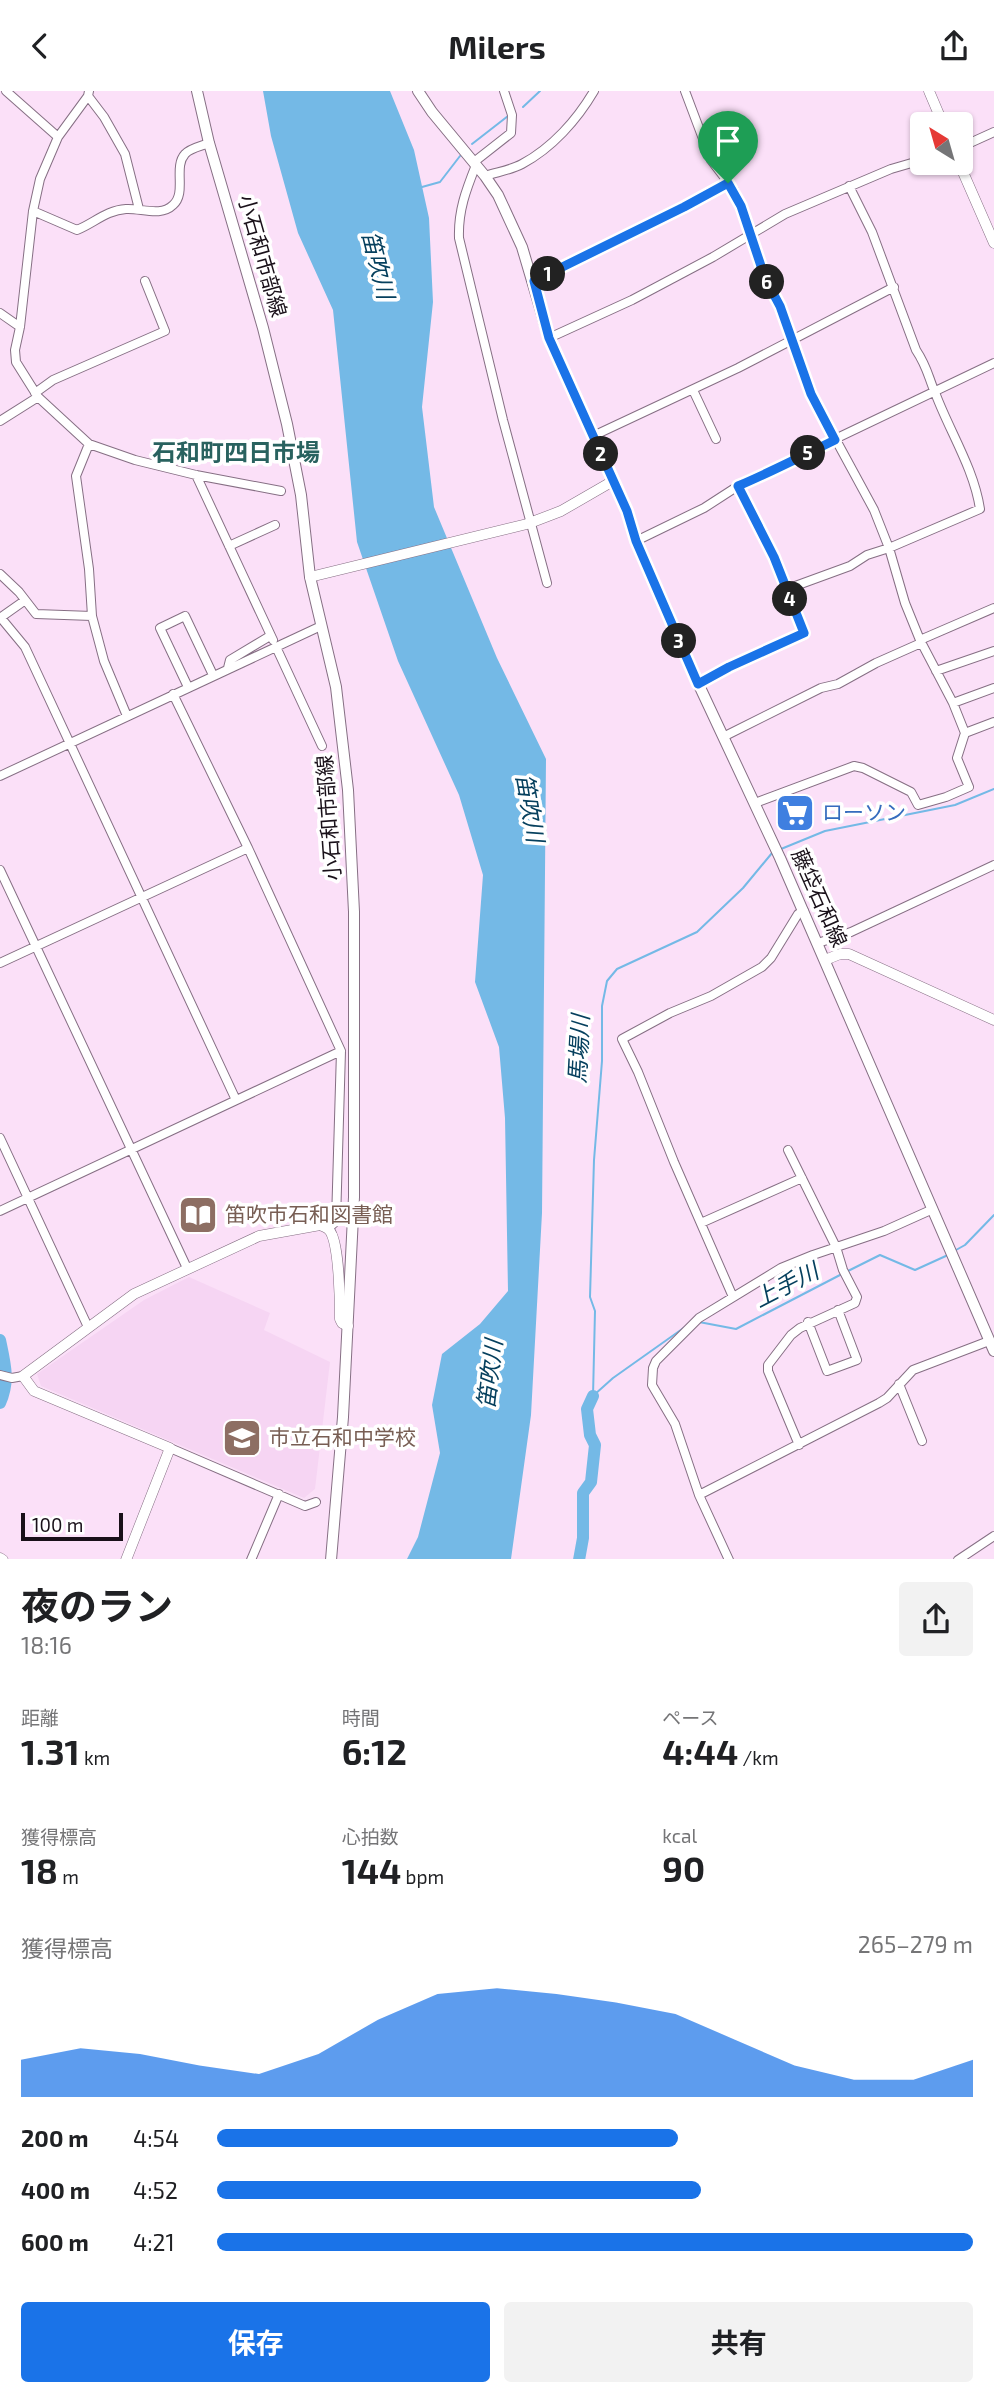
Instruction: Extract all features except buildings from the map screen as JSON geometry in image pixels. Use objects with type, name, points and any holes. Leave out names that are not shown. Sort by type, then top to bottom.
[{"type":"main road","name":"小石和市部線","points":[[197,91],[287,424],[316,576],[321,626],[336,687],[342,736],[353,870],[354,1197],[343,1417],[331,1559]]},
{"type":"main road","name":"藤垈石和線","points":[[418,91],[498,195],[522,247],[549,338],[627,511],[636,541],[698,684],[725,736],[804,911],[992,1346]]},
{"type":"street","points":[[5,91],[58,137]]},
{"type":"street","points":[[504,91],[512,115],[511,133],[474,163],[461,203],[459,238],[503,420],[548,583]]},
{"type":"street","points":[[485,176],[520,165],[541,151],[582,111],[594,91]]},
{"type":"street","points":[[685,91],[711,160],[734,190],[765,278],[780,306],[793,340],[811,394],[859,480],[889,548],[905,603],[920,641],[953,703],[965,733],[957,758],[969,787],[946,797],[918,805],[911,792],[855,766],[755,803]]},
{"type":"street","points":[[929,91],[938,112]]},
{"type":"street","points":[[139,209],[125,155],[88,94],[58,137],[40,179],[33,211],[15,350],[16,362],[36,395],[89,444],[135,460],[196,475],[281,491]]},
{"type":"street","points":[[973,142],[994,132]]},
{"type":"street","points":[[33,211],[77,230],[113,211],[164,211],[176,204],[182,157],[188,151],[209,143]]},
{"type":"street","points":[[549,338],[632,300],[752,235],[785,214],[849,186],[910,164]]},
{"type":"street","points":[[964,175],[994,243]]},
{"type":"street","points":[[534,281],[728,183]]},
{"type":"street","points":[[787,589],[850,566],[867,555],[980,509],[964,458],[934,393],[928,367],[916,350],[872,232],[849,186]]},
{"type":"street","points":[[0,421],[53,380],[165,331],[145,281]]},
{"type":"street","points":[[593,436],[693,390],[894,287]]},
{"type":"street","points":[[0,313],[20,327]]},
{"type":"street","points":[[636,541],[704,508],[738,486],[994,363]]},
{"type":"street","points":[[693,390],[716,439]]},
{"type":"street","points":[[89,444],[76,476],[89,569],[92,616],[104,661],[128,716]]},
{"type":"street","points":[[196,475],[271,638],[230,660],[228,668]]},
{"type":"street","points":[[316,576],[530,524],[561,511],[613,481]]},
{"type":"street","points":[[698,684],[804,633],[774,557],[738,486]]},
{"type":"street","points":[[229,546],[275,525]]},
{"type":"street","points":[[0,575],[19,592],[36,614],[92,616]]},
{"type":"street","points":[[24,601],[0,618],[24,647],[236,1100]]},
{"type":"street","points":[[725,736],[994,608]]},
{"type":"street","points":[[188,687],[160,628],[185,616],[214,675]]},
{"type":"street","points":[[0,776],[321,626]]},
{"type":"street","points":[[278,649],[322,746]]},
{"type":"street","points":[[936,671],[994,651]]},
{"type":"street","points":[[953,703],[994,688]]},
{"type":"street","points":[[173,694],[248,848],[341,1051],[336,1221],[328,1229]]},
{"type":"street","points":[[965,733],[994,722]]},
{"type":"street","points":[[0,963],[248,848]]},
{"type":"street","points":[[818,943],[851,932],[994,865]]},
{"type":"street","points":[[0,870],[187,1268]]},
{"type":"street","points":[[733,1297],[622,1039],[670,1013],[711,996],[762,967],[771,958],[798,914],[804,911]]},
{"type":"street","points":[[825,960],[840,954],[849,954],[994,1020]]},
{"type":"street","points":[[0,1211],[341,1051]]},
{"type":"street","points":[[0,1138],[88,1327]]},
{"type":"street","points":[[788,1150],[836,1247],[844,1273],[857,1300],[808,1322],[791,1335],[768,1365],[768,1371],[799,1445]]},
{"type":"street","points":[[701,1223],[802,1178]]},
{"type":"street","points":[[729,1559],[699,1495],[675,1424],[652,1385],[656,1361],[696,1322],[780,1268],[884,1231],[933,1209]]},
{"type":"street","points":[[18,1377],[134,1294],[259,1237],[320,1226],[328,1229],[333,1237],[340,1293],[340,1319],[348,1326]]},
{"type":"street","points":[[808,1322],[827,1371],[857,1360],[838,1310]]},
{"type":"street","points":[[699,1495],[879,1403],[913,1370],[992,1346]]},
{"type":"street","points":[[0,1375],[18,1377],[34,1391],[305,1506],[316,1502]]},
{"type":"street","points":[[899,1384],[922,1441]]},
{"type":"street","points":[[125,1559],[170,1448]]},
{"type":"street","points":[[251,1559],[279,1494]]},
{"type":"street","points":[[958,1559],[994,1537]]},
{"type":"shaded area","name":"市立石和中学校","points":[[189,1277],[270,1313],[264,1330],[330,1362],[315,1489],[304,1498],[41,1386],[37,1374],[144,1300]]},
{"type":"water","name":"笛吹川","points":[[263,91],[390,91],[414,150],[429,218],[433,302],[422,407],[434,507],[497,658],[546,759],[542,1213],[531,1415],[511,1559],[407,1559],[418,1537],[440,1453],[432,1405],[442,1354],[480,1324],[508,1291],[505,1118],[499,1047],[475,982],[483,875],[459,795],[398,661],[357,542],[333,310],[298,233],[271,136]]},
{"type":"waterway","points":[[523,107],[540,91]]},
{"type":"waterway","points":[[472,144],[508,116]]},
{"type":"waterway","points":[[422,187],[440,182],[460,156]]},
{"type":"waterway","name":"馬場川","points":[[781,849],[825,831],[955,805],[994,789]]},
{"type":"waterway","name":"馬場川","points":[[593,1396],[595,1311],[590,1297],[594,1160],[602,1061],[602,1006],[607,981],[617,969],[697,932],[743,888],[772,853]]},
{"type":"waterway","name":"上手川","points":[[956,1250],[965,1245],[994,1215]]},
{"type":"waterway","name":"上手川","points":[[848,1271],[880,1255],[915,1270],[948,1255]]},
{"type":"waterway","name":"上手川","points":[[699,1322],[736,1329],[840,1275]]},
{"type":"waterway","name":"上手川","points":[[594,1395],[613,1378],[685,1327]]},
{"type":"waterway","points":[[0,1340],[6,1380],[0,1403]]},
{"type":"waterway","name":"馬場川","points":[[579,1559],[583,1538],[583,1493],[591,1482],[595,1445],[590,1435],[587,1409],[593,1396]]},
{"type":"place","name":"ローソン","points":[[795,813]]},
{"type":"place","name":"笛吹市石和図書館","points":[[198,1215]]},
{"type":"place","name":"市立石和中学校","points":[[242,1438]]},
{"type":"district","name":"石和町四日市場","points":[[236,453]]},
{"type":"route","points":[[728,183],[741,206],[765,278],[780,306],[811,394],[835,440],[738,486],[774,557],[804,633],[698,684],[636,541],[627,511],[549,338],[534,281],[728,183]]}]
